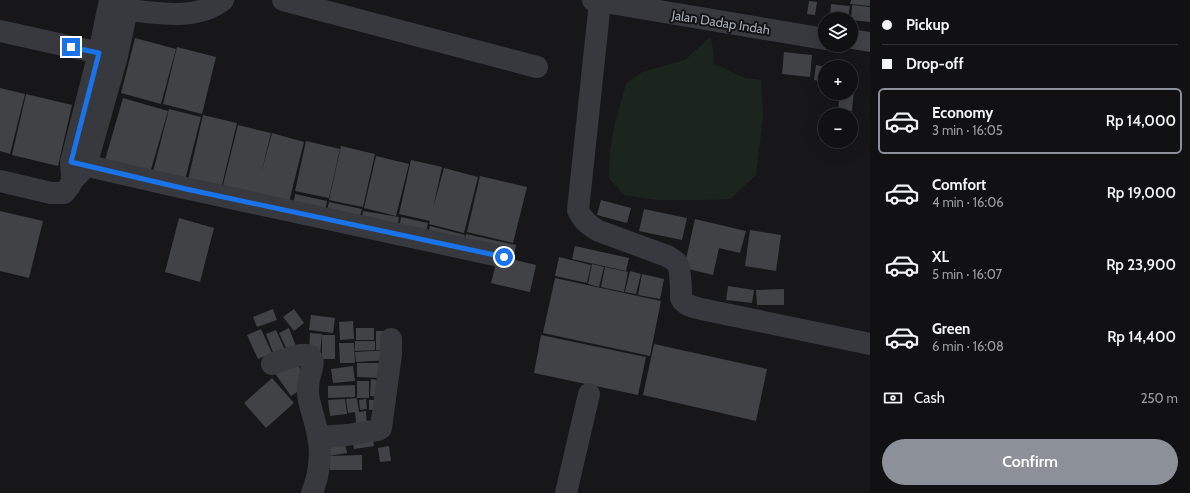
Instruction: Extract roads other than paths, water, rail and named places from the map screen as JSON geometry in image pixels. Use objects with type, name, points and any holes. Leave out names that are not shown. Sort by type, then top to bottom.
[{"type":"street","points":[[0,181],[58,194],[65,192],[77,169],[122,3],[174,15],[208,9],[223,0]]},
{"type":"street","points":[[283,0],[537,67]]},
{"type":"street","points":[[596,1],[578,210],[584,221],[590,227],[674,260],[678,264],[681,298],[686,304],[714,312],[870,344]]},
{"type":"street","name":"Jalan Dadap Indah","points":[[596,1],[818,38]]},
{"type":"street","points":[[0,31],[108,55]]},
{"type":"street","points":[[77,169],[187,189],[504,257]]},
{"type":"street","points":[[319,437],[348,435],[378,430],[381,428],[391,354],[391,339]]},
{"type":"street","points":[[272,364],[304,354],[312,359],[308,394],[312,415],[319,437],[317,478],[312,493]]},
{"type":"street","points":[[566,493],[589,394]]}]
